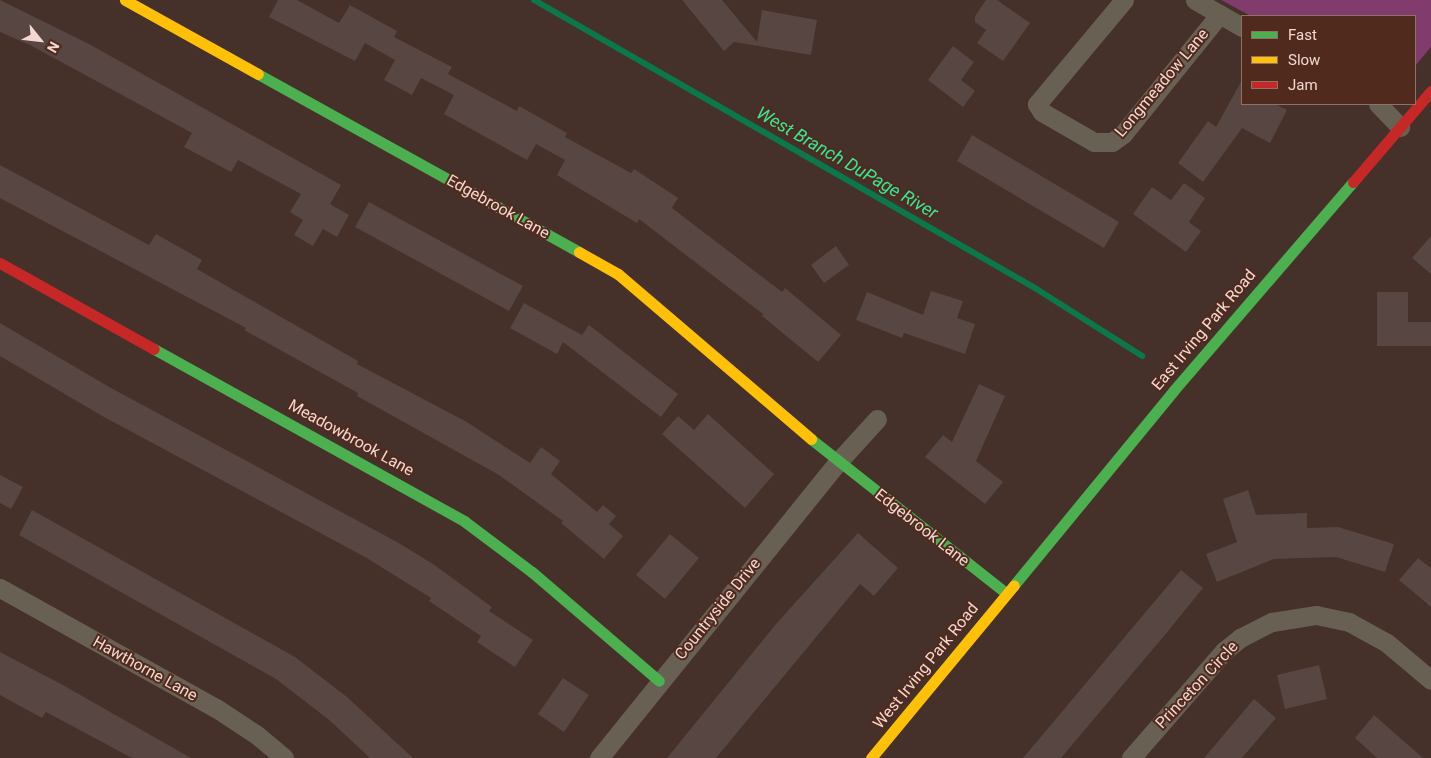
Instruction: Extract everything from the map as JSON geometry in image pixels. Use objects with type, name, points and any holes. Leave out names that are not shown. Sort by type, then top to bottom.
[{"type":"street","name":"Edgebrook Lane","points":[[125,0],[618,274],[838,462],[1006,593]]},
{"type":"street","name":"Longmeadow Lane","points":[[1124,0],[1037,104],[1042,112],[1094,142],[1112,142],[1123,134],[1220,14]]},
{"type":"street","name":"Longmeadow Lane","points":[[1195,0],[1241,25]]},
{"type":"street","name":"East Irving Park Road","points":[[1006,593],[1431,91]]},
{"type":"street","points":[[1379,105],[1400,127]]},
{"type":"street","name":"Meadowbrook Lane","points":[[0,263],[464,521],[524,566],[659,681]]},
{"type":"street","points":[[838,462],[877,419]]},
{"type":"street","name":"Countryside Drive","points":[[599,758],[659,681],[838,462]]},
{"type":"street","name":"Hawthorne Lane","points":[[0,588],[216,708],[284,758]]},
{"type":"street","name":"West Irving Park Road","points":[[871,758],[1006,593]]},
{"type":"street","name":"Princeton Circle","points":[[1131,758],[1224,651],[1240,638],[1272,622],[1316,615],[1349,622],[1387,643],[1431,680]]},
{"type":"shaded area","points":[[1221,0],[1431,0],[1431,47],[1416,65],[1416,15],[1249,15]]},
{"type":"building","points":[[0,0],[89,44],[341,185],[330,204],[349,215],[337,237],[323,229],[313,246],[294,235],[303,220],[290,212],[301,194],[238,160],[231,172],[184,147],[192,133],[30,45],[0,32]]},
{"type":"building","points":[[278,0],[297,0],[339,23],[350,5],[397,31],[394,37],[452,67],[448,74],[517,111],[519,106],[567,133],[565,137],[631,173],[634,169],[678,198],[672,208],[782,292],[785,288],[841,335],[818,362],[762,316],[763,314],[639,219],[637,223],[557,175],[565,160],[536,144],[527,160],[444,114],[454,95],[421,78],[412,95],[384,80],[395,60],[365,43],[355,61],[269,17]]},
{"type":"building","points":[[682,0],[722,0],[757,42],[762,10],[817,20],[811,55],[734,42],[724,51]]},
{"type":"building","points":[[986,0],[997,0],[1030,23],[1003,61],[977,43],[986,30],[975,22],[975,16]]},
{"type":"building","points":[[953,46],[974,62],[961,80],[975,91],[963,107],[928,80]]},
{"type":"building","points":[[1241,82],[1241,105],[1277,105],[1287,110],[1270,143],[1242,128],[1203,182],[1178,163],[1208,121],[1216,127]]},
{"type":"building","points":[[972,135],[1119,222],[1104,248],[957,161]]},
{"type":"building","points":[[0,165],[149,245],[156,234],[202,260],[197,269],[358,361],[357,364],[465,421],[530,463],[541,447],[560,461],[551,474],[597,512],[603,505],[616,516],[609,524],[623,536],[604,559],[561,523],[563,521],[499,475],[357,396],[358,393],[244,330],[246,328],[0,198]]},
{"type":"building","points":[[1184,183],[1205,198],[1189,222],[1201,231],[1186,252],[1133,214],[1152,187],[1171,200]]},
{"type":"building","points":[[369,202],[523,286],[509,311],[355,227]]},
{"type":"building","points":[[1431,236],[1431,274],[1412,258]]},
{"type":"building","points":[[836,246],[849,265],[824,283],[811,265]]},
{"type":"building","points":[[931,291],[963,301],[957,318],[975,324],[965,354],[904,333],[902,338],[856,320],[867,292],[923,315]]},
{"type":"building","points":[[1377,292],[1408,292],[1408,322],[1431,322],[1431,346],[1377,346]]},
{"type":"building","points":[[524,303],[582,335],[589,325],[678,394],[661,417],[563,342],[557,354],[510,328]]},
{"type":"building","points":[[0,323],[111,388],[397,542],[433,564],[492,607],[489,611],[533,640],[515,667],[477,642],[481,636],[429,601],[431,598],[365,557],[104,417],[0,356]]},
{"type":"building","points":[[979,384],[1005,396],[976,461],[1003,482],[985,504],[925,457],[943,435],[952,442]]},
{"type":"building","points":[[708,414],[774,474],[745,508],[662,434],[678,416],[694,430]]},
{"type":"building","points":[[0,475],[23,487],[11,509],[0,503]]},
{"type":"building","points":[[1248,490],[1256,515],[1307,513],[1307,528],[1338,527],[1394,544],[1385,572],[1336,557],[1274,559],[1217,582],[1206,554],[1237,542],[1223,499]]},
{"type":"building","points":[[32,510],[295,657],[347,697],[413,758],[370,758],[328,719],[276,679],[19,535]]},
{"type":"building","points":[[858,533],[898,568],[874,596],[860,584],[716,758],[667,758],[776,624]]},
{"type":"building","points":[[670,534],[699,558],[665,599],[636,575]]},
{"type":"building","points":[[1418,558],[1431,568],[1431,607],[1399,580]]},
{"type":"building","points":[[1181,570],[1203,588],[1164,636],[1061,758],[1023,758]]},
{"type":"building","points":[[0,652],[61,684],[191,758],[132,758],[46,712],[42,718],[0,695]]},
{"type":"building","points":[[1319,665],[1327,699],[1285,709],[1277,675]]},
{"type":"building","points":[[563,678],[589,695],[564,732],[538,714]]},
{"type":"building","points":[[1254,699],[1276,718],[1242,758],[1204,758]]},
{"type":"building","points":[[1374,715],[1423,758],[1377,758],[1355,738]]},
{"type":"waterway","name":"West Branch DuPage River","points":[[534,0],[1035,288],[1142,356]]},
{"type":"traffic: fast","points":[[258,74],[579,252]]},
{"type":"traffic: fast","points":[[1014,585],[1174,390],[1353,182]]},
{"type":"traffic: fast","points":[[154,349],[464,521],[532,572],[659,681]]},
{"type":"traffic: fast","points":[[811,439],[1006,593]]},
{"type":"traffic: slow","points":[[125,0],[258,74]]},
{"type":"traffic: slow","points":[[579,252],[618,274],[811,439]]},
{"type":"traffic: slow","points":[[871,758],[1014,585]]},
{"type":"traffic: jam","points":[[1353,182],[1431,91]]},
{"type":"traffic: jam","points":[[0,263],[154,349]]}]
